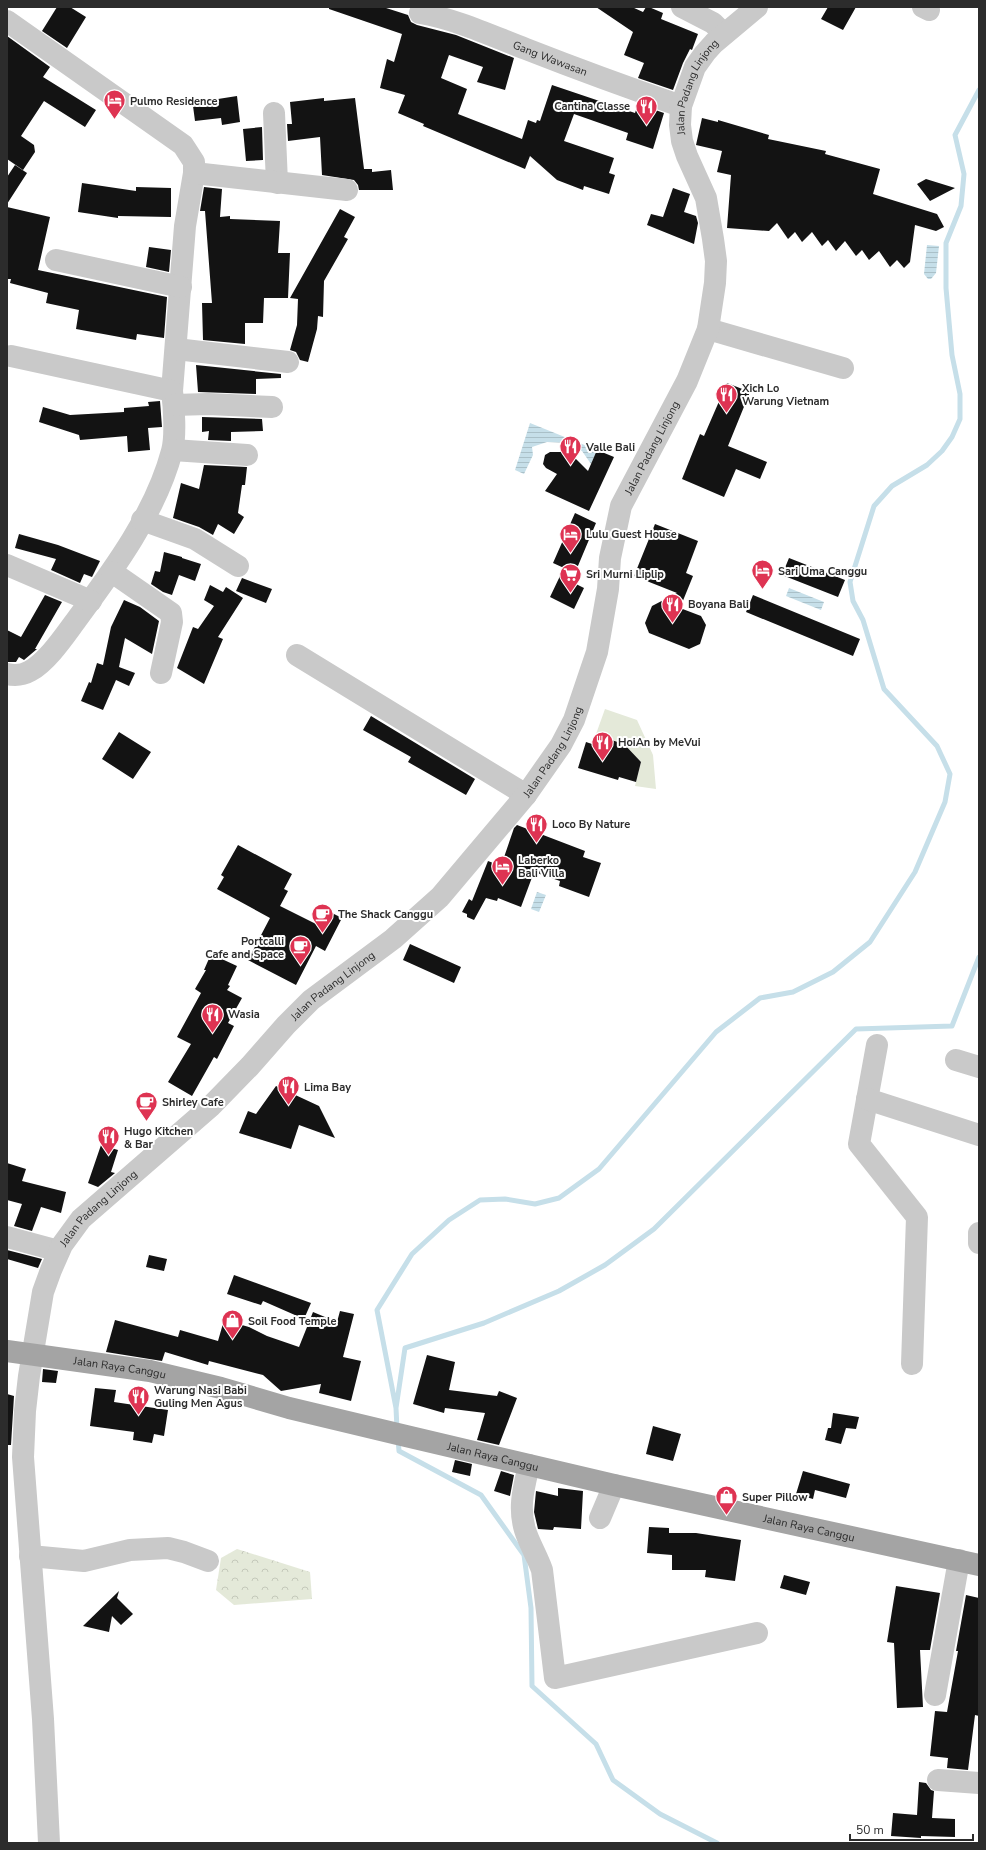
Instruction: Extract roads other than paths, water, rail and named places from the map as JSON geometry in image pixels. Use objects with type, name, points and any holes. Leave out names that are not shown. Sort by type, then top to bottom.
[{"type":"main road","name":"Jalan Raya Canggu","points":[[7,1351],[150,1371],[406,1436],[614,1485],[969,1562]]},
{"type":"street","points":[[7,13],[10,7]]},
{"type":"street","points":[[682,7],[713,23],[724,34]]},
{"type":"street","name":"Jalan Padang Linjong","points":[[49,1843],[43,1719],[23,1457],[25,1411],[43,1292],[60,1251],[71,1232],[81,1219],[210,1107],[311,1000],[393,939],[426,911],[526,795],[561,745],[574,720],[597,652],[608,589],[610,558],[622,506],[687,380],[708,330],[715,283],[714,246],[706,198],[687,156],[682,141],[680,125],[681,106],[695,67],[714,43],[757,7]]},
{"type":"street","name":"Gang Wawasan","points":[[420,13],[435,15],[469,27],[596,76],[681,106]]},
{"type":"street","points":[[7,21],[182,146],[194,162],[194,174],[185,226],[176,348],[173,398],[173,450],[152,501],[112,572],[63,639],[40,663],[31,670],[20,675],[7,674]]},
{"type":"street","points":[[274,113],[276,182]]},
{"type":"street","points":[[194,174],[347,190]]},
{"type":"street","points":[[56,260],[181,287]]},
{"type":"street","points":[[708,330],[843,368]]},
{"type":"street","points":[[176,348],[288,362]]},
{"type":"street","points":[[11,356],[173,398],[208,404],[272,407]]},
{"type":"street","points":[[173,450],[247,455]]},
{"type":"street","points":[[142,520],[195,539],[238,566]]},
{"type":"street","points":[[7,564],[90,601]]},
{"type":"street","points":[[112,572],[171,613],[172,622],[161,673]]},
{"type":"street","points":[[297,655],[526,795]]},
{"type":"street","points":[[877,1045],[859,1144],[917,1217],[912,1364]]},
{"type":"street","points":[[956,1060],[979,1067]]},
{"type":"street","points":[[867,1099],[979,1135]]},
{"type":"street","points":[[979,1233],[979,1243]]},
{"type":"street","points":[[7,1237],[60,1251]]},
{"type":"street","points":[[529,1465],[521,1498],[521,1512],[525,1530],[537,1554],[542,1570],[555,1678],[757,1633]]},
{"type":"street","points":[[600,1518],[614,1485]]},
{"type":"street","points":[[30,1556],[84,1561],[130,1550],[168,1548],[208,1561]]},
{"type":"street","points":[[935,1695],[969,1562]]},
{"type":"street","points":[[938,1780],[979,1783]]},
{"type":"water","points":[[927,245],[939,246],[936,273],[931,279],[928,279],[924,274]]},
{"type":"water","points":[[530,423],[597,450],[591,464],[582,451],[569,447],[570,443],[547,442],[532,447],[533,455],[524,474],[515,470]]},
{"type":"water","points":[[789,588],[824,602],[821,610],[786,596]]},
{"type":"water","points":[[537,892],[546,895],[539,912],[531,909]]},
{"type":"waterway","points":[[396,1408],[377,1310],[412,1254],[449,1220],[480,1200],[505,1199],[535,1204],[559,1198],[599,1169],[716,1032],[760,998],[793,992],[833,972],[870,942],[915,872],[945,802],[950,774],[937,746],[884,689],[863,620],[853,601],[850,582],[874,506],[892,486],[927,465],[942,451],[952,437],[960,419],[960,394],[952,355],[946,288],[946,243],[961,206],[964,174],[955,135],[979,90]]},
{"type":"waterway","points":[[397,1429],[396,1408],[405,1348],[484,1323],[559,1291],[605,1265],[654,1229],[856,1029],[952,1026],[979,957]]},
{"type":"waterway","points":[[398,1439],[399,1451],[481,1495],[524,1555],[531,1608],[532,1686],[596,1744],[613,1780],[660,1814],[717,1843]]},
{"type":"place","name":"Pulmo Residence","points":[[114,120]]},
{"type":"place","name":"Cantina Classe","points":[[646,126]]},
{"type":"place","name":"Xich Lo Warung Vietnam","points":[[727,414]]},
{"type":"place","name":"Valle Bali","points":[[570,466]]},
{"type":"place","name":"Lulu Guest House","points":[[570,554]]},
{"type":"place","name":"Sari Uma Canggu","points":[[763,590]]},
{"type":"place","name":"Sri Murni Liplip","points":[[570,594]]},
{"type":"place","name":"Boyana Bali","points":[[673,624]]},
{"type":"place","name":"HoiAn by MeVui","points":[[602,762]]},
{"type":"place","name":"Loco By Nature","points":[[537,844]]},
{"type":"place","name":"Laberko Bali Villa","points":[[503,886]]},
{"type":"place","name":"The Shack Canggu","points":[[323,934]]},
{"type":"place","name":"Portcalli Cafe and Space","points":[[300,966]]},
{"type":"place","name":"Wasia","points":[[212,1034]]},
{"type":"place","name":"Lima Bay","points":[[289,1106]]},
{"type":"place","name":"Shirley Cafe","points":[[147,1122]]},
{"type":"place","name":"Hugo Kitchen & Bar","points":[[108,1156]]},
{"type":"place","name":"Soil Food Temple","points":[[233,1340]]},
{"type":"place","name":"Warung Nasi Babi Guling Men Agus","points":[[138,1416]]},
{"type":"place","name":"Super Pillow","points":[[726,1516]]}]
